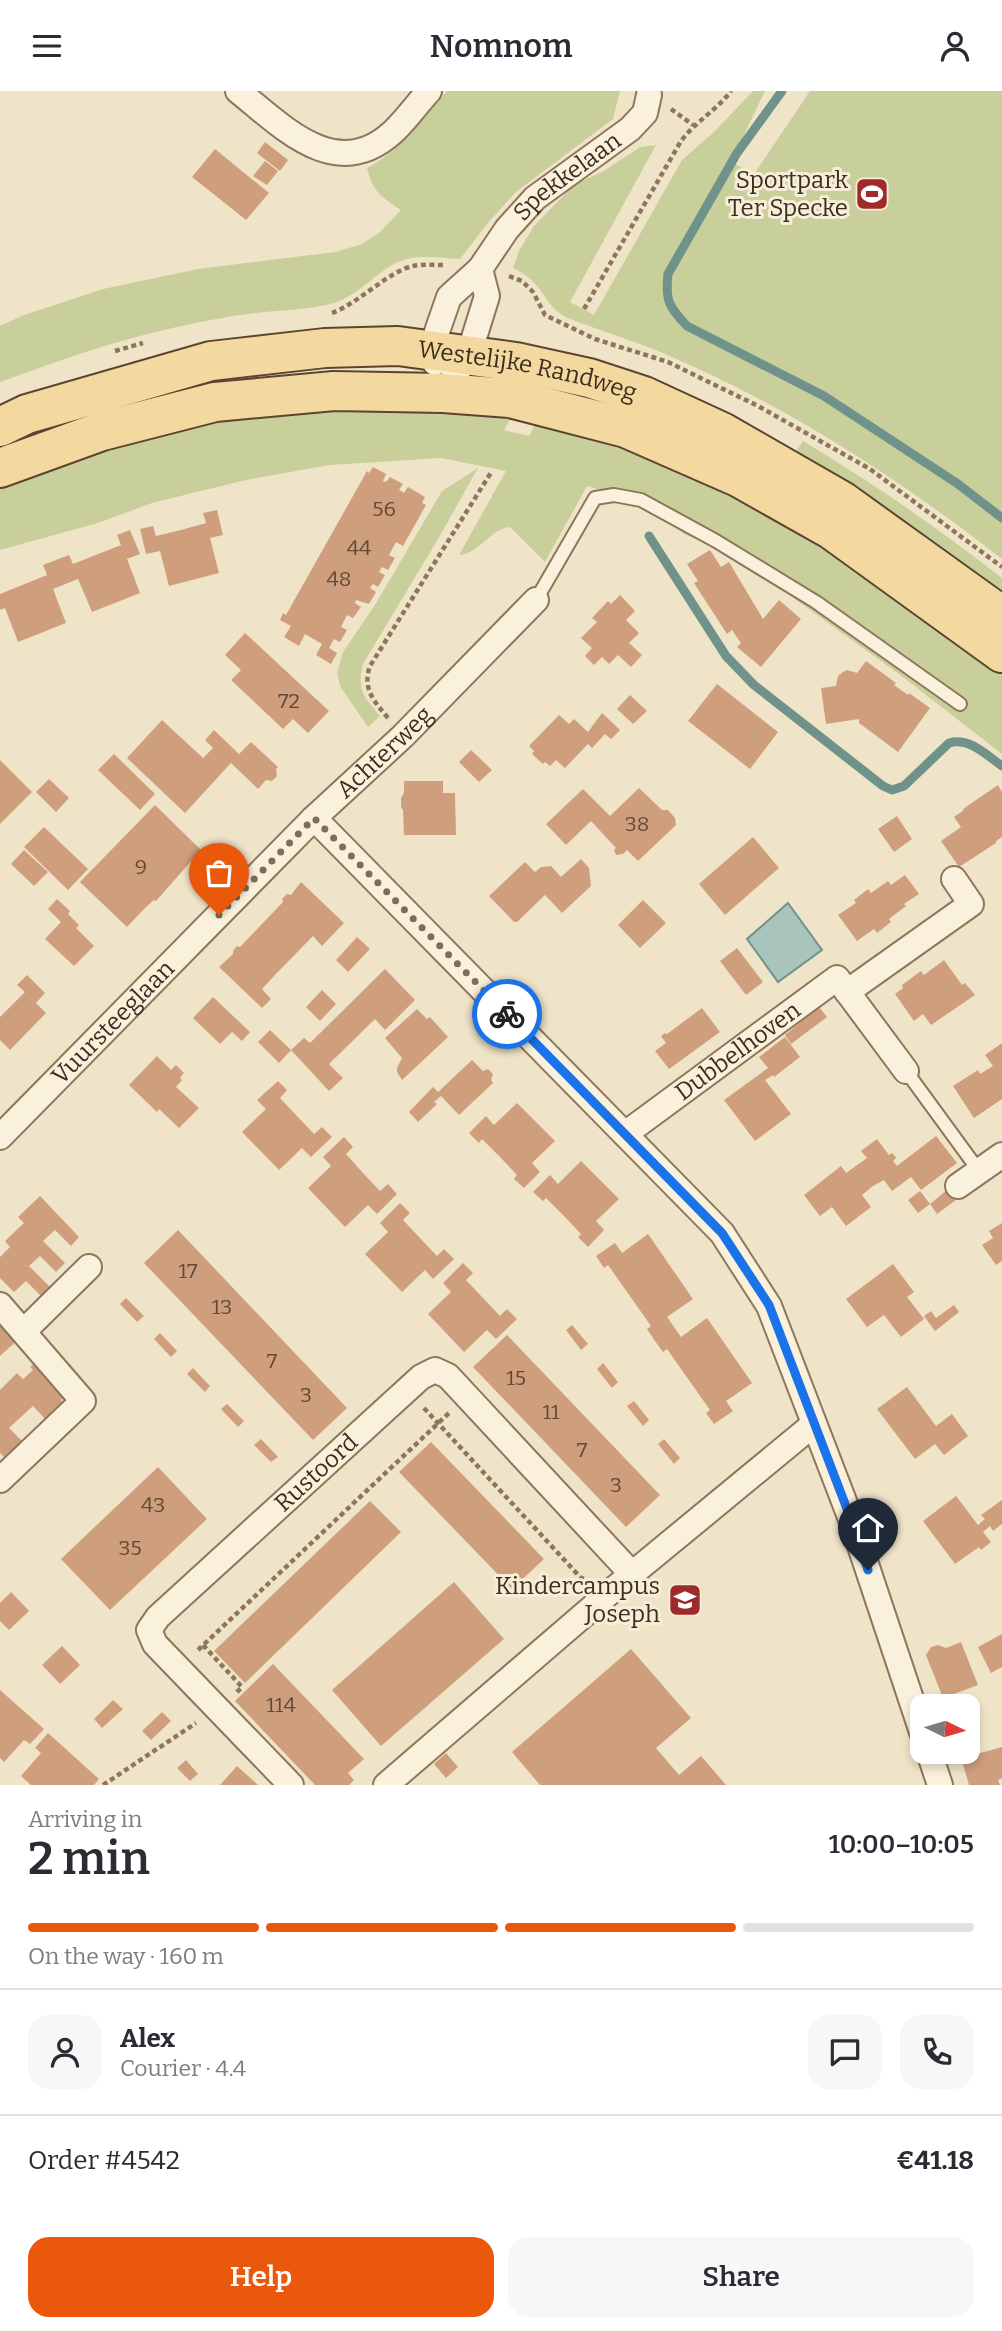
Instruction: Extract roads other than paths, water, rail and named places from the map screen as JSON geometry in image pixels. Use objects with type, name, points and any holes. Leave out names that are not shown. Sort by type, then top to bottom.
[{"type":"main road","name":"Westelijke Randweg","points":[[0,427],[39,410],[211,361],[325,348],[398,346],[516,362],[589,378],[644,396],[722,432],[842,501],[1002,616]]},
{"type":"main road","name":"Westelijke Randweg","points":[[0,468],[102,431],[215,403],[334,391],[443,393],[510,398],[625,428],[738,477],[832,530],[1002,653]]},
{"type":"street","points":[[238,91],[300,141],[325,151],[344,153],[360,151],[391,133],[429,91]]},
{"type":"street","name":"Spekkelaan","points":[[431,349],[449,297],[480,269],[507,229],[535,198],[630,129],[645,113],[652,92]]},
{"type":"street","points":[[443,393],[469,355],[487,296],[480,269]]},
{"type":"street","points":[[431,349],[443,393]]},
{"type":"street","name":"Achterweg","points":[[314,818],[403,736],[536,600]]},
{"type":"street","points":[[314,818],[722,1233],[769,1305],[852,1522],[910,1697]]},
{"type":"street","name":"Vuursteeglaan","points":[[0,1136],[314,818]]},
{"type":"street","points":[[906,1071],[847,992],[971,904],[954,879]]},
{"type":"street","name":"Dubbelhoven","points":[[625,1134],[837,978],[847,992]]},
{"type":"street","points":[[958,1186],[1002,1155]]},
{"type":"street","points":[[24,1331],[89,1266]]},
{"type":"street","points":[[0,1305],[83,1401],[0,1480]]},
{"type":"street","name":"Rustoord","points":[[290,1785],[155,1644],[149,1630],[158,1617],[421,1377],[435,1370],[448,1375],[623,1581]]},
{"type":"street","points":[[386,1785],[623,1581],[814,1424]]},
{"type":"street","points":[[933,1764],[940,1785]]},
{"type":"lane","name":"Achterweg","points":[[536,600],[595,498],[614,495],[641,500],[716,541],[816,602],[960,704]]},
{"type":"lane","points":[[906,1071],[979,1171]]},
{"type":"water","points":[[788,903],[822,950],[778,982],[747,939]]},
{"type":"waterway","points":[[782,91],[737,153],[668,274],[667,291],[672,308],[687,326],[824,396],[958,484],[1002,518]]},
{"type":"waterway","points":[[649,536],[726,656],[754,685],[883,786],[892,790],[904,786],[949,743],[971,745],[1002,766]]},
{"type":"place","name":"Sportpark Ter Specke","points":[[872,194]]},
{"type":"place","name":"Kindercampus Joseph","points":[[685,1600]]}]
